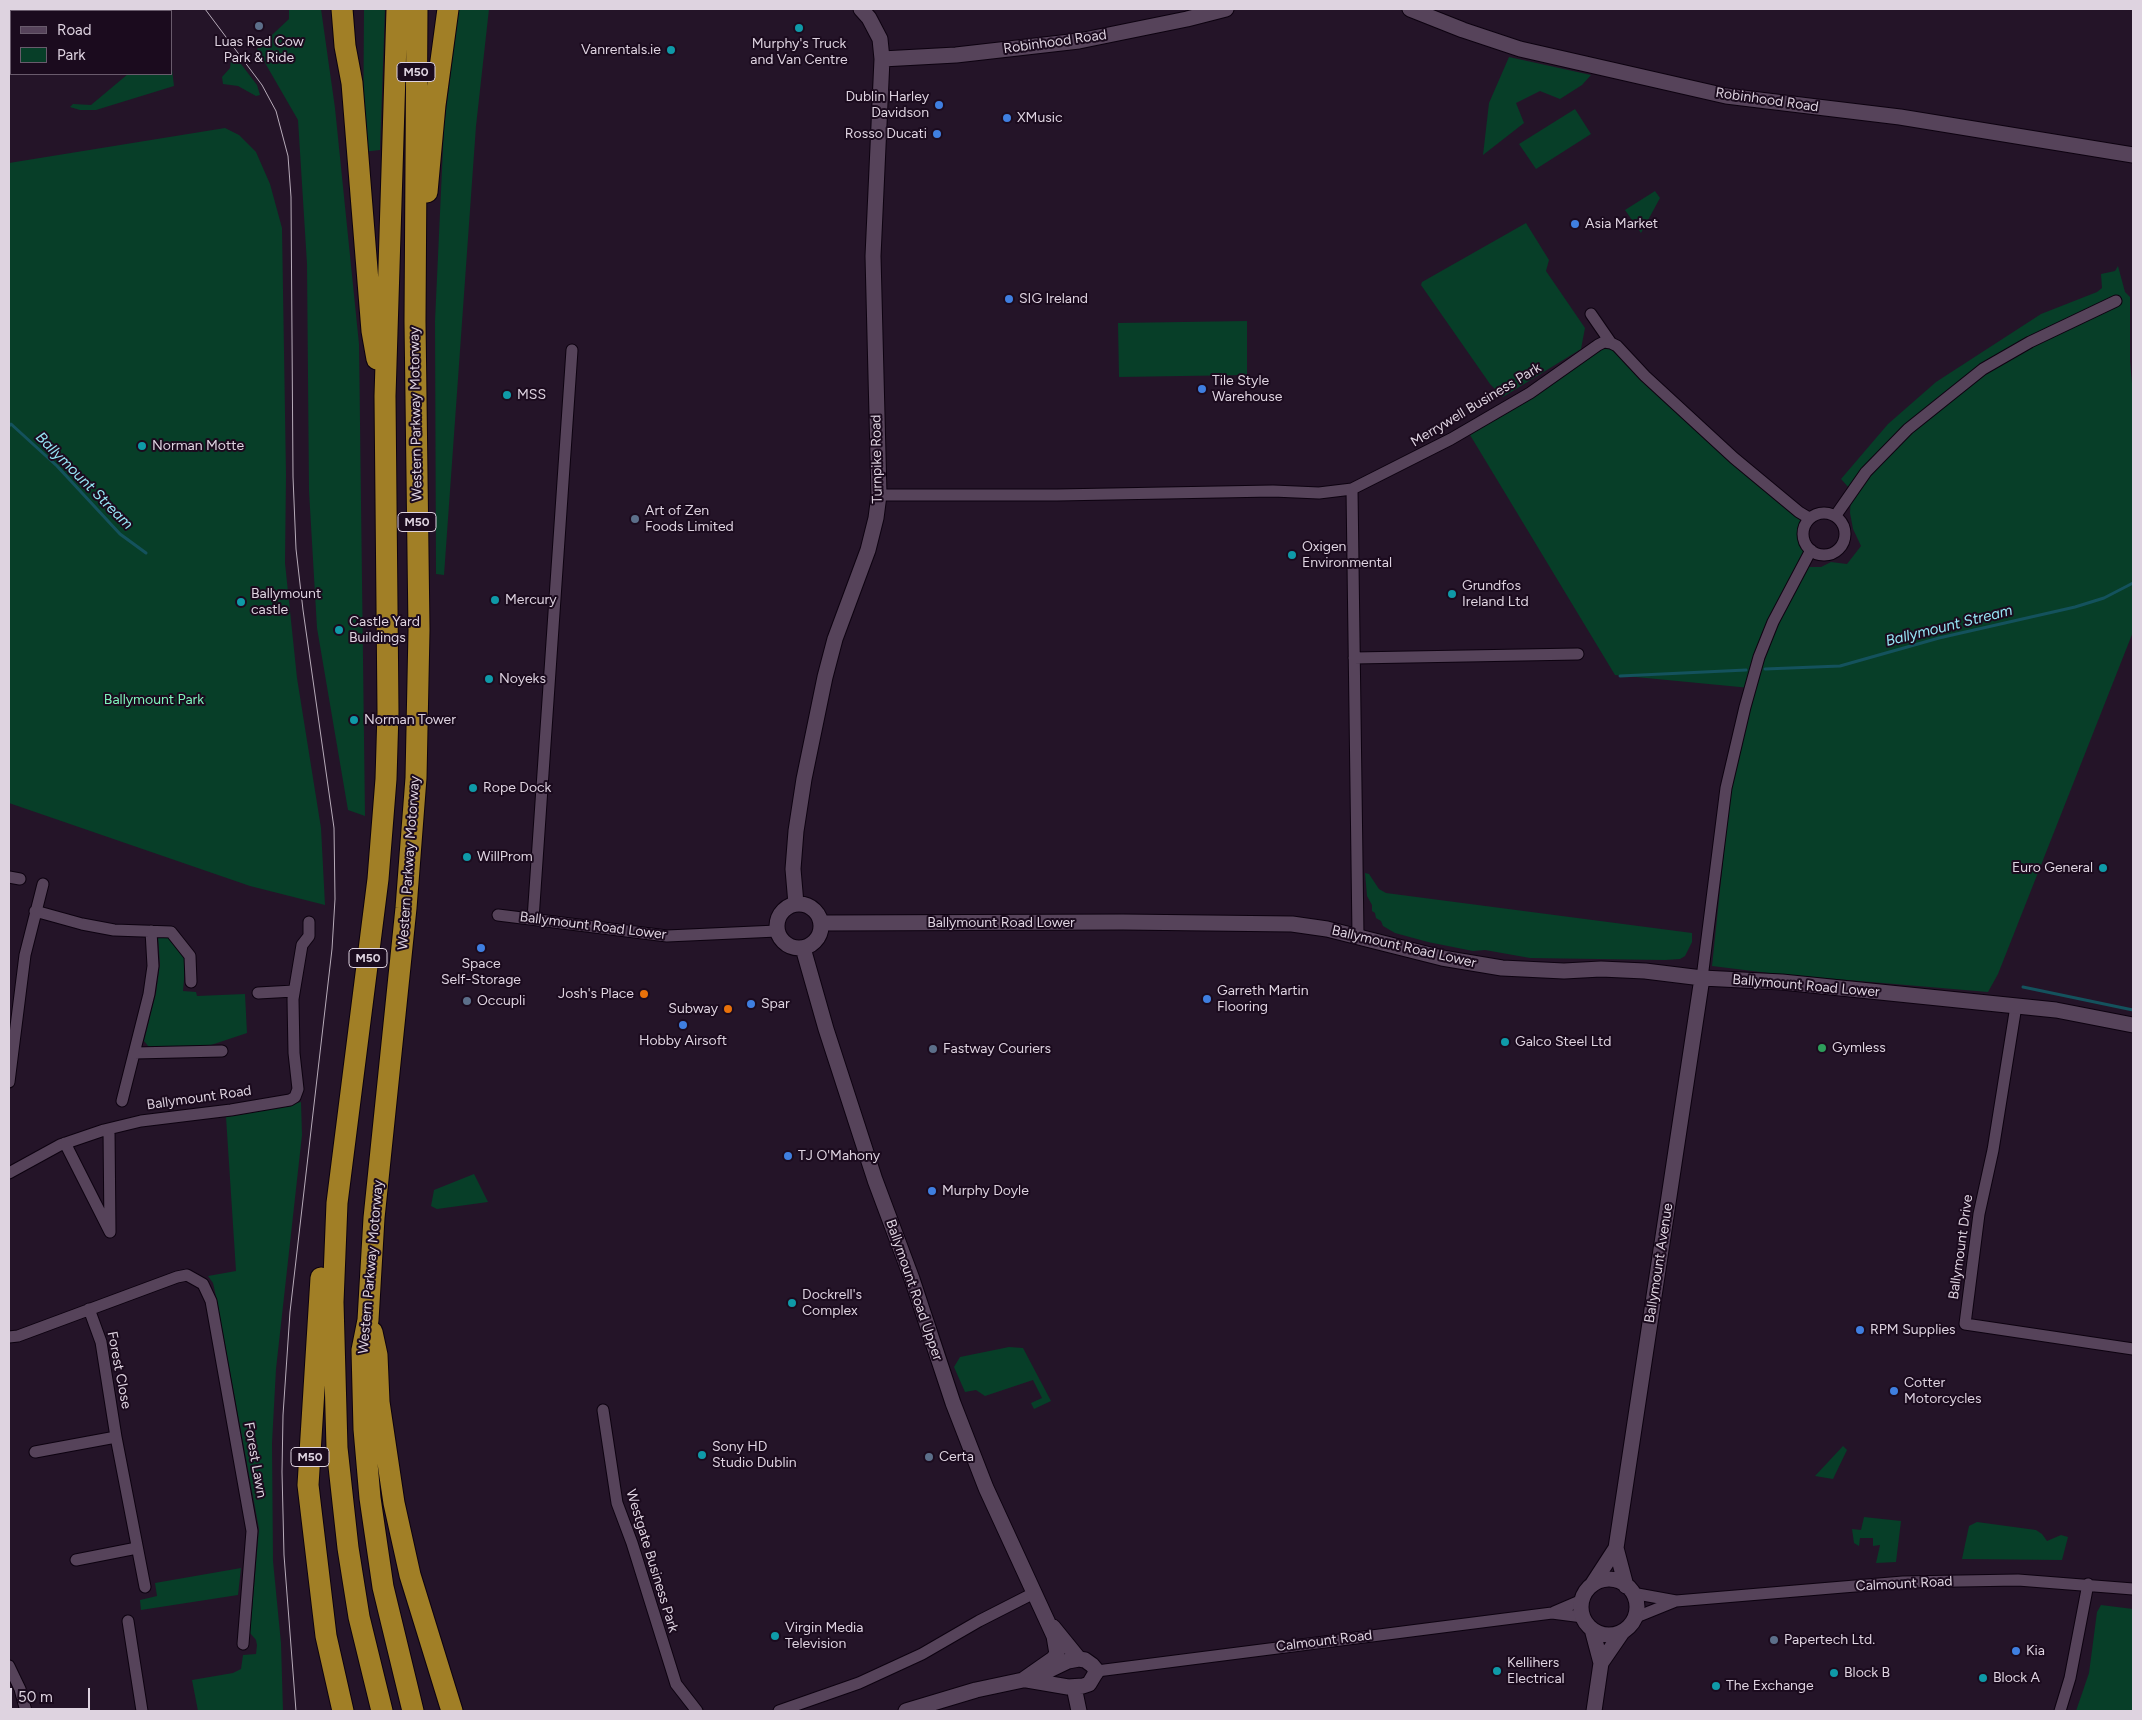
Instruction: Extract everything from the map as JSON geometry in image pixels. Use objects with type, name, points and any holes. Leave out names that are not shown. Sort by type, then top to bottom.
[{"type":"highway","points":[[342,9],[345,46],[352,83]]},
{"type":"highway","points":[[352,9],[352,83],[372,331],[385,396]]},
{"type":"highway","name":"Western Parkway Motorway","points":[[382,1711],[359,1617],[348,1548],[337,1448],[333,1302],[337,1203],[378,880],[386,780],[388,712],[385,396],[397,9]]},
{"type":"highway","name":"Western Parkway Motorway","points":[[413,1711],[383,1587],[370,1498],[364,1429],[362,1350],[368,1320],[374,1218],[406,908],[416,778],[419,630],[415,321],[417,9]]},
{"type":"highway","points":[[415,321],[435,105],[448,9]]},
{"type":"highway","name":"M50","points":[[333,1711],[311,1572],[308,1485],[316,1343],[325,1235],[337,1203]]},
{"type":"highway","name":"M50","points":[[368,1320],[374,1336],[377,1355],[379,1402],[394,1503],[410,1575],[452,1711]]},
{"type":"highway","name":"M50","points":[[308,1485],[326,1636],[343,1711]]},
{"type":"highway","name":"M50","points":[[433,1650],[467,1711]]},
{"type":"street","name":"Turnpike Road","points":[[796,904],[793,869],[796,831],[804,780],[835,638],[868,550],[876,518],[879,495],[873,256],[882,59],[880,39],[869,18],[861,9]]},
{"type":"street","name":"Robinhood Road","points":[[882,59],[956,55],[1079,41],[1226,9]]},
{"type":"street","name":"Robinhood Road","points":[[1410,9],[1463,30],[1520,49],[1726,96],[1900,117],[2133,155]]},
{"type":"street","points":[[1836,516],[1866,472],[1908,430],[1983,369],[2030,342],[2116,301]]},
{"type":"street","points":[[1591,314],[1611,343],[1617,346],[1645,376],[1734,458],[1799,512],[1809,518]]},
{"type":"street","name":"Merrywell Business Park","points":[[1352,489],[1451,439],[1530,393],[1598,345],[1604,342],[1611,343]]},
{"type":"street","points":[[533,919],[572,350]]},
{"type":"street","points":[[879,495],[1057,495],[1266,491],[1318,493],[1352,489],[1358,936]]},
{"type":"street","points":[[1822,512],[1836,516],[1841,520],[1846,532],[1841,547],[1827,555],[1811,550],[1803,538],[1805,524],[1809,518],[1822,512]]},
{"type":"street","points":[[1702,978],[1726,788],[1745,707],[1759,658],[1773,622],[1811,550]]},
{"type":"street","points":[[1354,658],[1578,654]]},
{"type":"street","points":[[9,1082],[14,993],[43,884]]},
{"type":"street","points":[[796,904],[810,906],[819,916],[821,923],[820,934],[816,940],[802,948],[787,945],[777,931],[779,917],[783,910],[796,904]]},
{"type":"street","points":[[35,911],[82,924],[114,930],[171,932],[190,956],[191,982]]},
{"type":"street","name":"Ballymount Road Lower","points":[[498,915],[667,936],[777,931]]},
{"type":"street","name":"Ballymount Road","points":[[9,1173],[65,1143],[109,1129],[141,1121],[231,1110],[290,1100],[294,1097],[298,1089],[294,1054],[294,991],[302,946],[308,936],[309,922]]},
{"type":"street","name":"Ballymount Road Lower","points":[[821,923],[1249,922],[1292,924],[1358,936],[1442,958],[1502,968],[1564,971],[1601,969],[1645,971],[1702,978],[1782,982],[2056,1010],[2133,1025]]},
{"type":"street","points":[[122,1101],[149,994],[152,966],[151,931]]},
{"type":"street","name":"Ballymount Road Upper","points":[[802,948],[875,1180],[912,1279],[951,1397],[986,1488],[1034,1593],[1050,1623],[1079,1659],[1090,1662],[1097,1671]]},
{"type":"street","name":"Ballymount Avenue","points":[[1592,1585],[1616,1548],[1702,978]]},
{"type":"street","points":[[258,993],[294,991]]},
{"type":"street","name":"Ballymount Drive","points":[[2016,1006],[1994,1148],[1979,1214],[1965,1324],[2133,1349]]},
{"type":"street","points":[[134,1053],[222,1051]]},
{"type":"street","points":[[65,1143],[110,1236],[109,1129]]},
{"type":"street","name":"Forest Lawn","points":[[89,1309],[177,1277],[188,1275],[203,1284],[211,1301],[252,1532],[243,1644]]},
{"type":"street","points":[[9,1337],[18,1336],[89,1309]]},
{"type":"street","name":"Forest Close","points":[[89,1309],[101,1342],[116,1438],[145,1587]]},
{"type":"street","name":"Westgate Business Park","points":[[602,1410],[617,1503],[632,1543],[676,1684],[697,1711]]},
{"type":"street","points":[[35,1452],[116,1438]]},
{"type":"street","points":[[76,1560],[137,1548]]},
{"type":"street","name":"Ballymount Avenue","points":[[1616,1548],[1629,1589]]},
{"type":"street","points":[[1594,1711],[1601,1662],[1592,1629],[1582,1617],[1582,1600],[1586,1591],[1592,1585],[1610,1579],[1629,1589],[1636,1609],[1634,1618],[1601,1662]]},
{"type":"street","name":"Calmount Road","points":[[1634,1618],[1676,1601],[1903,1582],[2018,1580],[2133,1589]]},
{"type":"street","points":[[2060,1711],[2070,1678],[2088,1584]]},
{"type":"street","name":"Calmount Road","points":[[1629,1589],[1676,1601]]},
{"type":"street","points":[[779,1711],[859,1683],[922,1654],[1013,1602],[1034,1593]]},
{"type":"street","name":"Calmount Road","points":[[1552,1613],[1582,1600]]},
{"type":"street","name":"Calmount Road","points":[[1097,1671],[1552,1613],[1582,1617]]},
{"type":"street","points":[[128,1621],[142,1711]]},
{"type":"street","name":"Ballymount Road Upper","points":[[1023,1680],[1045,1666],[1057,1654],[1050,1623]]},
{"type":"street","points":[[1592,1629],[1607,1635],[1623,1631]]},
{"type":"street","points":[[906,1711],[976,1690],[1023,1680],[1068,1661],[1079,1659]]},
{"type":"street","points":[[9,1666],[20,1689],[26,1711]]},
{"type":"street","points":[[1023,1680],[1074,1687],[1083,1686],[1089,1684],[1097,1671]]},
{"type":"street","points":[[1074,1687],[1079,1711]]},
{"type":"green space","points":[[289,9],[321,9],[335,108],[359,344],[365,816],[348,810],[317,628],[309,491],[307,264],[298,120],[257,49],[289,19]]},
{"type":"green space","points":[[364,9],[385,9],[380,150],[363,152]]},
{"type":"green space","points":[[459,9],[489,9],[476,126],[444,575],[436,574],[435,321],[444,126]]},
{"type":"green space","points":[[1509,57],[1591,75],[1582,85],[1560,99],[1540,91],[1516,103],[1524,123],[1483,155],[1489,103]]},
{"type":"green space","points":[[231,60],[241,64],[257,85],[260,95],[256,96],[238,86],[223,84],[222,77],[230,68]]},
{"type":"green space","points":[[172,69],[174,86],[96,110],[80,110],[70,107],[73,104],[91,105],[127,75],[172,75]]},
{"type":"green space","points":[[1575,109],[1591,134],[1536,169],[1519,144]]},
{"type":"green space","name":"Ballymount Park","points":[[225,128],[239,135],[256,152],[270,184],[282,228],[286,475],[285,563],[297,678],[321,828],[325,905],[250,886],[9,803],[9,163]]},
{"type":"green space","points":[[1655,191],[1660,198],[1641,233],[1625,210]]},
{"type":"green space","points":[[1526,223],[1549,260],[1546,271],[1585,328],[1581,349],[1503,397],[1490,384],[1421,285],[1422,282]]},
{"type":"green space","points":[[2118,266],[2125,292],[2130,297],[2130,361],[2133,394],[2133,632],[1998,974],[1988,992],[1777,974],[1712,966],[1730,794],[1750,688],[1615,675],[1467,430],[1604,342],[1809,518],[1803,531],[1803,538],[1808,547],[1804,563],[1810,567],[1821,567],[1831,562],[1847,564],[1861,546],[1853,529],[1850,513],[1851,494],[1849,488],[1841,479],[1888,424],[1936,382],[2041,314],[2097,292],[2102,288],[2101,274],[2115,271]]},
{"type":"green space","points":[[1247,321],[1247,375],[1119,377],[1118,323]]},
{"type":"green space","points":[[1365,873],[1369,874],[1379,889],[1386,893],[1692,933],[1692,942],[1685,956],[1680,959],[1665,960],[1530,958],[1485,950],[1473,951],[1428,942],[1395,933],[1383,926],[1372,911],[1372,905],[1367,896]]},
{"type":"green space","points":[[158,936],[171,937],[186,957],[183,991],[196,992],[197,996],[245,994],[247,1033],[205,1047],[149,1047],[144,1041],[156,993],[160,964]]},
{"type":"green space","points":[[301,1102],[302,1135],[276,1369],[272,1443],[273,1561],[281,1643],[283,1711],[198,1711],[192,1680],[233,1673],[241,1669],[243,1655],[256,1654],[257,1645],[256,1640],[250,1633],[259,1529],[217,1301],[213,1283],[208,1276],[236,1271],[226,1117]]},
{"type":"green space","points":[[474,1174],[488,1202],[437,1209],[431,1206],[434,1190]]},
{"type":"green space","points":[[1009,1347],[1023,1348],[1051,1401],[1034,1409],[1031,1403],[1042,1398],[1033,1380],[985,1396],[976,1390],[965,1392],[954,1367],[960,1357]]},
{"type":"green space","points":[[1843,1446],[1847,1450],[1833,1479],[1815,1476]]},
{"type":"green space","points":[[1864,1517],[1901,1521],[1896,1562],[1876,1563],[1880,1545],[1873,1546],[1873,1538],[1860,1538],[1859,1546],[1854,1543],[1852,1529],[1861,1530]]},
{"type":"green space","points":[[1977,1522],[2036,1530],[2047,1541],[2061,1535],[2068,1537],[2062,1560],[1962,1559],[1969,1526]]},
{"type":"green space","points":[[241,1568],[238,1595],[141,1610],[140,1600],[157,1596],[155,1583]]},
{"type":"green space","points":[[2101,1605],[2133,1609],[2133,1711],[2076,1711],[2089,1673],[2097,1612]]},
{"type":"waterway","name":"Ballymount Stream","points":[[9,426],[11,424],[57,466],[120,534],[146,553]]},
{"type":"waterway","name":"Ballymount Stream","points":[[1765,669],[1840,666],[1939,638],[2075,607],[2104,598],[2133,583]]},
{"type":"waterway","name":"Ballymount Stream","points":[[1620,676],[1746,670]]},
{"type":"waterway","points":[[2023,987],[2133,1010]]},
{"type":"tram line","points":[[205,9],[262,85],[276,111],[288,156],[291,197],[293,477],[296,549],[334,828],[335,899],[332,949],[290,1312],[283,1415],[284,1555],[296,1711]]},
{"type":"place","name":"Luas Red Cow Park & Ride","points":[[259,26]]},
{"type":"place","name":"Murphy's Truck and Van Centre","points":[[799,28]]},
{"type":"place","name":"Vanrentals.ie","points":[[671,50]]},
{"type":"place","name":"Dublin Harley Davidson","points":[[939,105]]},
{"type":"place","name":"XMusic","points":[[1007,118]]},
{"type":"place","name":"Rosso Ducati","points":[[937,134]]},
{"type":"place","name":"Asia Market","points":[[1575,224]]},
{"type":"place","name":"SIG Ireland","points":[[1009,299]]},
{"type":"place","name":"Tile Style Warehouse","points":[[1202,389]]},
{"type":"place","name":"MSS","points":[[507,395]]},
{"type":"place","name":"Norman Motte","points":[[142,446]]},
{"type":"place","name":"Art of Zen Foods Limited","points":[[635,519]]},
{"type":"place","name":"Oxigen Environmental","points":[[1292,555]]},
{"type":"place","name":"Grundfos Ireland Ltd","points":[[1452,594]]},
{"type":"place","name":"Mercury","points":[[495,600]]},
{"type":"place","name":"Ballymount castle","points":[[241,602]]},
{"type":"place","name":"Castle Yard Buildings","points":[[339,630]]},
{"type":"place","name":"Noyeks","points":[[489,679]]},
{"type":"place","name":"Norman Tower","points":[[354,720]]},
{"type":"place","name":"Rope Dock","points":[[473,788]]},
{"type":"place","name":"WillProm","points":[[467,857]]},
{"type":"place","name":"Euro General","points":[[2103,868]]},
{"type":"place","name":"Space Self-Storage","points":[[481,948]]},
{"type":"place","name":"Josh's Place","points":[[644,994]]},
{"type":"place","name":"Garreth Martin Flooring","points":[[1207,999]]},
{"type":"place","name":"Occupli","points":[[467,1001]]},
{"type":"place","name":"Spar","points":[[751,1004]]},
{"type":"place","name":"Subway","points":[[728,1009]]},
{"type":"place","name":"Hobby Airsoft","points":[[683,1025]]},
{"type":"place","name":"Galco Steel Ltd","points":[[1505,1042]]},
{"type":"place","name":"Gymless","points":[[1822,1048]]},
{"type":"place","name":"Fastway Couriers","points":[[933,1049]]},
{"type":"place","name":"TJ O'Mahony","points":[[788,1156]]},
{"type":"place","name":"Murphy Doyle","points":[[932,1191]]},
{"type":"place","name":"Dockrell's Complex","points":[[792,1303]]},
{"type":"place","name":"RPM Supplies","points":[[1860,1330]]},
{"type":"place","name":"Cotter Motorcycles","points":[[1894,1391]]},
{"type":"place","name":"Sony HD Studio Dublin","points":[[702,1455]]},
{"type":"place","name":"Certa","points":[[929,1457]]},
{"type":"place","name":"Virgin Media Television","points":[[775,1636]]},
{"type":"place","name":"Papertech Ltd.","points":[[1774,1640]]},
{"type":"place","name":"Kia","points":[[2016,1651]]},
{"type":"place","name":"Kellihers Electrical","points":[[1497,1671]]},
{"type":"place","name":"Block B","points":[[1834,1673]]},
{"type":"place","name":"Block A","points":[[1983,1678]]},
{"type":"place","name":"The Exchange","points":[[1716,1686]]}]
